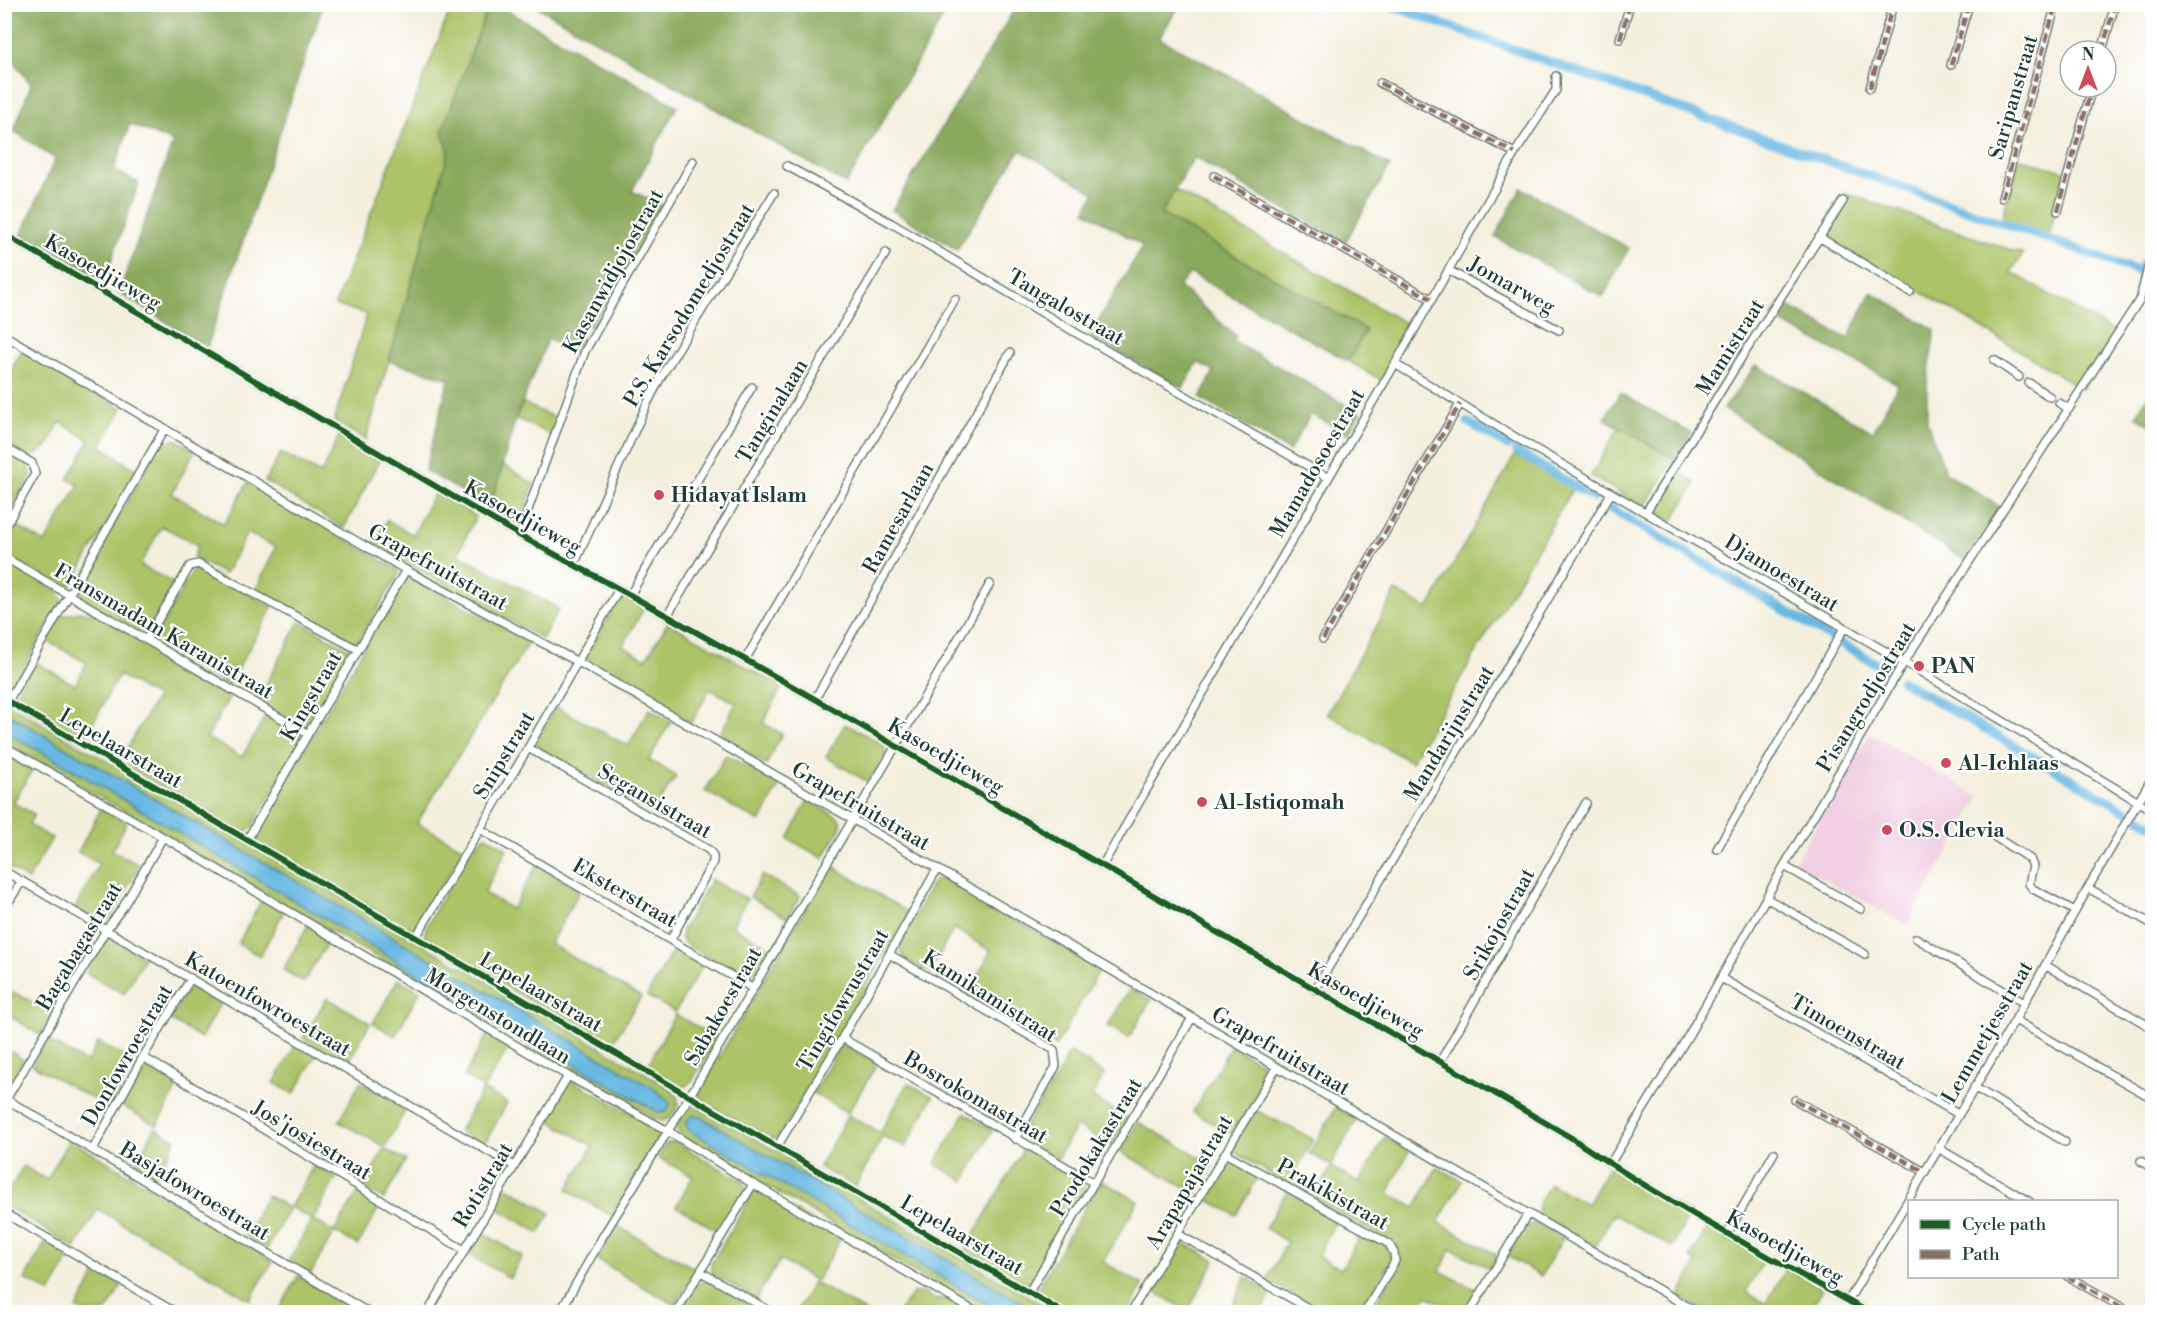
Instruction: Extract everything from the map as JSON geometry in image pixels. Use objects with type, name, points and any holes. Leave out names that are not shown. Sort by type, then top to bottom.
[{"type":"street","points":[[1620,39],[1629,4]]},
{"type":"street","points":[[1870,88],[1893,4]]},
{"type":"street","points":[[1951,66],[1969,4]]},
{"type":"street","name":"Saripanstraat","points":[[2002,198],[2056,4]]},
{"type":"street","points":[[2105,39],[2115,4]]},
{"type":"street","name":"Mamadosoestraat","points":[[1102,866],[1395,364],[1515,153],[1556,90],[1557,76]]},
{"type":"street","points":[[1380,82],[1515,153]]},
{"type":"street","points":[[2058,211],[2089,99]]},
{"type":"street","name":"Kasanwidjojostraat","points":[[519,535],[585,351],[693,161]]},
{"type":"street","name":"Tangalostraat","points":[[787,166],[891,223],[1327,477]]},
{"type":"street","points":[[1214,176],[1431,299]]},
{"type":"street","name":"P.S. Karsodomedjostraat","points":[[574,565],[661,377],[774,193]]},
{"type":"street","name":"Mamistraat","points":[[1646,512],[1740,360],[1843,201]]},
{"type":"street","name":"Kasoedjieweg","points":[[4,234],[519,535],[630,594],[815,699],[1570,1137],[1610,1164],[1727,1233],[1868,1312]]},
{"type":"street","points":[[1819,237],[1910,292]]},
{"type":"street","name":"Pisangrodjostraat","points":[[1610,1164],[1904,662],[2140,299],[2152,252]]},
{"type":"street","name":"Tanginalaan","points":[[667,616],[886,253]]},
{"type":"street","name":"Jomarweg","points":[[1448,270],[1559,330]]},
{"type":"street","points":[[745,660],[955,299]]},
{"type":"street","name":"Grapefruitstraat","points":[[4,335],[406,570],[578,662],[852,819],[1527,1215],[1697,1312]]},
{"type":"street","name":"Ramesarlaan","points":[[815,699],[1010,353]]},
{"type":"street","points":[[1994,360],[2019,377]]},
{"type":"street","name":"Djamoestraat","points":[[1395,364],[1646,512],[1842,632],[1904,662],[2152,810]]},
{"type":"street","points":[[2029,383],[2049,397]]},
{"type":"street","points":[[630,594],[752,387]]},
{"type":"street","points":[[2060,403],[2069,409]]},
{"type":"street","points":[[1323,639],[1460,404]]},
{"type":"street","points":[[6,700],[165,428]]},
{"type":"street","points":[[4,447],[32,464],[35,474],[4,529]]},
{"type":"street","name":"Mandarijnstraat","points":[[1316,990],[1611,493]]},
{"type":"street","name":"Fransmadam Karanistraat","points":[[4,557],[308,734]]},
{"type":"street","points":[[146,640],[190,566],[198,564],[357,649]]},
{"type":"street","name":"Kingstraat","points":[[247,840],[357,649],[406,570]]},
{"type":"street","name":"Sabakoestraat","points":[[561,1310],[603,1236],[689,1097],[990,584]]},
{"type":"street","name":"Snipstraat","points":[[416,938],[619,589]]},
{"type":"street","points":[[1717,849],[1842,632]]},
{"type":"street","name":"Lepelaarstraat","points":[[6,700],[1062,1312]]},
{"type":"street","name":"Morgenstondlaan","points":[[4,746],[163,837],[567,1076],[668,1131],[753,1184],[976,1312]]},
{"type":"street","name":"Segansistraat","points":[[528,748],[709,849],[713,862],[671,939]]},
{"type":"street","name":"Lemmetjesstraat","points":[[1908,1200],[2025,1003],[2152,778]]},
{"type":"street","name":"Srikojostraat","points":[[1440,1062],[1586,803]]},
{"type":"street","name":"Eksterstraat","points":[[480,829],[752,988]]},
{"type":"street","name":"Bagabagastraat","points":[[5,1100],[163,837]]},
{"type":"street","points":[[1995,837],[2030,859],[2033,866],[2029,884],[2033,889],[2075,911]]},
{"type":"street","points":[[1784,866],[1861,909]]},
{"type":"street","name":"Tingifowrustraat","points":[[777,1147],[842,1038],[937,869]]},
{"type":"street","name":"Katoenfowroestraat","points":[[4,871],[514,1166]]},
{"type":"street","points":[[4,909],[22,881]]},
{"type":"street","points":[[2088,888],[2152,924]]},
{"type":"street","points":[[1766,898],[1865,954]]},
{"type":"street","points":[[1916,938],[2025,1003]]},
{"type":"street","name":"Kamikamistraat","points":[[889,954],[1054,1050],[1056,1066],[1015,1139]]},
{"type":"street","points":[[2045,965],[2152,1028]]},
{"type":"street","name":"Donfowroestraat","points":[[93,1149],[191,978]]},
{"type":"street","name":"Timoenstraat","points":[[1721,978],[1958,1114]]},
{"type":"street","name":"Prodokakastraat","points":[[1029,1292],[1192,1018]]},
{"type":"street","points":[[2015,1020],[2152,1098]]},
{"type":"street","name":"Bosrokomastraat","points":[[842,1038],[1094,1183]]},
{"type":"street","name":"Jos'josiestraat","points":[[144,1057],[464,1250]]},
{"type":"street","name":"Arapapajastraat","points":[[1131,1312],[1276,1068]]},
{"type":"street","name":"Rotistraat","points":[[428,1312],[567,1076]]},
{"type":"street","points":[[1974,1087],[2065,1142]]},
{"type":"street","name":"Basjafowroestraat","points":[[5,1100],[93,1149],[368,1312]]},
{"type":"street","points":[[1795,1100],[1925,1172]]},
{"type":"street","points":[[1938,1148],[2027,1200]]},
{"type":"street","name":"Prakikistraat","points":[[1225,1153],[1389,1244],[1395,1260],[1365,1312]]},
{"type":"street","points":[[1727,1233],[1774,1153]]},
{"type":"street","points":[[2141,1161],[2152,1168]]},
{"type":"street","points":[[676,1312],[753,1184]]},
{"type":"street","name":"Lemmetjesstraat","points":[[1848,1301],[1908,1200]]},
{"type":"street","points":[[4,1213],[175,1312]]},
{"type":"street","points":[[1470,1312],[1527,1215]]},
{"type":"street","points":[[1178,1234],[1315,1312]]},
{"type":"street","points":[[701,1272],[772,1312]]},
{"type":"street","points":[[2070,1278],[2130,1312]]},
{"type":"street","points":[[561,1310],[570,1312]]},
{"type":"shaded area","name":"O.S. Clevia","points":[[1870,734],[1980,797],[1907,925],[1794,863]]},
{"type":"green space","points":[[4,5],[323,5],[207,347],[119,293],[173,142],[130,124],[114,170],[139,183],[104,281],[21,236],[55,159],[14,131],[31,84],[14,62],[5,58]]},
{"type":"green space","points":[[452,5],[489,5],[442,132],[449,151],[366,440],[334,421],[367,314],[335,305]]},
{"type":"green space","points":[[489,5],[497,5],[677,106],[632,191],[663,206],[593,328],[578,323],[573,334],[586,339],[579,355],[548,339],[516,418],[490,507],[425,471],[449,379],[389,361],[449,151],[442,132]]},
{"type":"green space","points":[[534,5],[950,5],[846,184]]},
{"type":"green space","points":[[1017,5],[1180,5],[1159,38],[1390,166],[1344,244],[1194,157],[1161,214],[1366,330],[1348,361],[1190,273],[1179,286],[1236,336],[1233,341],[1360,413],[1348,434],[1311,414],[1289,451],[1200,398],[1214,371],[1198,362],[1183,388],[1089,336],[1143,246],[1085,211],[1095,193],[1020,150],[957,250],[892,210]]},
{"type":"green space","points":[[2019,158],[2066,172],[2049,236],[2002,219]]},
{"type":"green space","points":[[1521,188],[1629,248],[1603,297],[1495,237]]},
{"type":"green space","points":[[1175,190],[1412,327],[1381,380],[1348,361],[1366,330],[1161,214]]},
{"type":"green space","points":[[1845,193],[2023,254],[2011,272],[2118,334],[2082,389],[1949,308],[1823,236],[1847,203]]},
{"type":"green space","points":[[1871,292],[1935,330],[1927,385],[1927,422],[1946,473],[2000,507],[1965,560],[1724,409],[1756,365],[1873,432],[1898,384],[1771,317],[1781,302],[1848,339]]},
{"type":"green space","points":[[22,350],[122,408],[101,446],[138,470],[70,587],[63,588],[5,554],[5,534],[12,523],[45,543],[79,485],[68,479],[90,440],[60,422],[47,446],[31,458],[5,443],[5,381]]},
{"type":"green space","points":[[2152,389],[2152,426],[2136,416]]},
{"type":"green space","points":[[1620,393],[1691,433],[1675,459],[1605,419]]},
{"type":"green space","points":[[523,403],[557,419],[551,435],[516,418]]},
{"type":"green space","points":[[1619,427],[1675,459],[1645,506],[1591,476]]},
{"type":"green space","points":[[339,436],[380,459],[344,528],[265,481],[281,453],[321,474]]},
{"type":"green space","points":[[177,440],[195,450],[172,494],[224,524],[248,482],[397,569],[399,574],[357,643],[353,644],[255,591],[276,547],[247,533],[225,574],[193,558],[198,545],[162,526],[140,565],[175,584],[148,631],[138,633],[79,598],[78,586],[162,441]]},
{"type":"green space","points":[[5,450],[25,463],[31,476],[13,507],[5,502]]},
{"type":"green space","points":[[1515,455],[1573,489],[1411,762],[1327,714],[1396,591],[1428,609]]},
{"type":"green space","points":[[503,465],[534,484],[519,525],[490,507]]},
{"type":"green space","points":[[1675,470],[1696,483],[1672,522],[1654,510],[1655,502]]},
{"type":"green space","points":[[435,492],[476,516],[458,554],[559,609],[542,639],[373,544],[387,520],[413,535]]},
{"type":"green space","points":[[5,560],[58,591],[62,600],[11,690],[5,693]]},
{"type":"green space","points":[[199,567],[273,606],[228,686],[156,642],[155,637],[193,570]]},
{"type":"green space","points":[[410,577],[529,642],[417,823],[464,848],[420,924],[408,929],[257,843],[256,833],[404,579]]},
{"type":"green space","points":[[626,598],[644,608],[623,646],[646,659],[668,622],[782,687],[763,723],[782,734],[766,765],[719,736],[736,703],[710,689],[691,723],[589,663],[586,655],[617,603]]},
{"type":"green space","points":[[79,612],[94,613],[231,694],[207,738],[242,757],[266,715],[297,731],[301,736],[300,742],[252,827],[246,832],[239,832],[119,762],[157,697],[119,675],[83,741],[14,699],[35,662],[75,685],[87,663],[47,641],[61,616]]},
{"type":"green space","points":[[299,623],[303,623],[349,649],[351,658],[312,723],[302,728],[256,702]]},
{"type":"green space","points":[[5,702],[667,1086],[677,1097],[678,1105],[674,1112],[662,1121],[654,1118],[5,742],[5,732],[58,761],[477,1009],[658,1112],[664,1113],[667,1099],[653,1088],[5,712]]},
{"type":"green space","points":[[556,707],[628,746],[649,709],[671,721],[649,760],[676,776],[652,813],[541,749],[537,744],[539,736]]},
{"type":"green space","points":[[845,724],[883,744],[886,753],[868,782],[826,757]]},
{"type":"green space","points":[[4,749],[35,766],[13,803],[34,814],[29,825],[52,838],[28,880],[5,865],[5,819],[9,810],[5,807]]},
{"type":"green space","points":[[726,755],[780,784],[760,822],[705,791]]},
{"type":"green space","points":[[808,800],[841,821],[841,827],[823,858],[788,839]]},
{"type":"green space","points":[[101,809],[127,822],[112,851],[140,865],[109,920],[96,922],[75,908],[99,864],[78,852]]},
{"type":"green space","points":[[486,836],[507,849],[484,893],[512,909],[537,865],[580,890],[550,944],[641,997],[610,1047],[424,937],[427,925],[454,877],[470,852]]},
{"type":"green space","points":[[831,865],[909,913],[781,1134],[775,1139],[768,1138],[701,1100],[698,1093]]},
{"type":"green space","points":[[762,875],[800,896],[787,918],[750,897]]},
{"type":"green space","points":[[937,879],[944,879],[1100,969],[1056,1046],[967,994],[991,951],[954,928],[930,972],[909,961],[902,954],[899,944],[933,882]]},
{"type":"green space","points":[[711,880],[747,899],[732,926],[770,948],[760,966],[749,977],[744,978],[685,944],[681,938],[682,931]]},
{"type":"green space","points":[[262,899],[284,911],[260,956],[238,944]]},
{"type":"green space","points":[[308,925],[331,937],[304,982],[283,970]]},
{"type":"green space","points":[[109,938],[144,958],[124,994],[86,973],[106,939]]},
{"type":"green space","points":[[675,947],[704,963],[675,1012],[647,996]]},
{"type":"green space","points":[[398,979],[420,991],[395,1036],[373,1023]]},
{"type":"green space","points":[[196,986],[222,1000],[201,1038],[170,1020],[187,990]]},
{"type":"green space","points":[[1130,988],[1151,1000],[1129,1038],[1108,1026]]},
{"type":"green space","points":[[13,992],[53,1013],[40,1035],[5,1013],[4,1008]]},
{"type":"green space","points":[[327,998],[370,1023],[347,1065],[303,1038]]},
{"type":"green space","points":[[675,1014],[717,1039],[692,1081],[683,1088],[647,1067]]},
{"type":"green space","points":[[489,1032],[511,1044],[484,1088],[464,1076]]},
{"type":"green space","points":[[47,1040],[87,1063],[98,1042],[134,1062],[109,1108],[32,1065]]},
{"type":"green space","points":[[297,1043],[317,1054],[294,1094],[274,1083]]},
{"type":"green space","points":[[844,1045],[878,1062],[848,1113],[813,1093],[839,1047]]},
{"type":"green space","points":[[1231,1046],[1268,1069],[1268,1076],[1232,1134],[1193,1112]]},
{"type":"green space","points":[[5,1048],[24,1060],[5,1093]]},
{"type":"green space","points":[[1071,1052],[1104,1074],[1092,1097],[1128,1119],[1112,1145],[1076,1126],[1057,1159],[1030,1144],[1026,1140],[1023,1129],[1063,1067],[1064,1059]]},
{"type":"green space","points":[[146,1066],[153,1067],[180,1082],[157,1126],[120,1105],[140,1070]]},
{"type":"green space","points":[[573,1081],[657,1128],[659,1136],[612,1216],[567,1190],[593,1146],[546,1119],[568,1083]]},
{"type":"green space","points":[[360,1082],[406,1109],[385,1147],[339,1122]]},
{"type":"green space","points":[[908,1083],[933,1097],[905,1147],[883,1136],[855,1187],[819,1167],[848,1115],[880,1133]]},
{"type":"green space","points":[[483,1089],[507,1103],[484,1145],[459,1131]]},
{"type":"green space","points":[[694,1106],[742,1131],[1055,1312],[1038,1312],[699,1116],[691,1131],[1001,1312],[983,1312],[682,1137],[676,1128],[685,1112]]},
{"type":"green space","points":[[1336,1107],[1357,1119],[1331,1165],[1309,1154]]},
{"type":"green space","points":[[1255,1110],[1313,1139],[1289,1185],[1236,1153],[1234,1144]]},
{"type":"green space","points":[[965,1113],[993,1130],[964,1181],[935,1164]]},
{"type":"green space","points":[[1138,1122],[1212,1164],[1196,1193],[1120,1152]]},
{"type":"green space","points":[[155,1128],[176,1140],[153,1183],[132,1170]]},
{"type":"green space","points":[[1385,1137],[1409,1151],[1388,1193],[1415,1208],[1437,1167],[1462,1181],[1438,1222],[1497,1255],[1490,1268],[1451,1249],[1440,1271],[1477,1290],[1464,1312],[1426,1296],[1417,1312],[1399,1312],[1378,1300],[1392,1276],[1399,1256],[1393,1243],[1314,1199],[1331,1167],[1359,1183]]},
{"type":"green space","points":[[69,1139],[273,1261],[250,1300],[98,1209],[75,1248],[5,1205],[5,1198],[23,1166],[47,1180]]},
{"type":"green space","points":[[675,1142],[744,1182],[745,1194],[721,1233],[676,1206],[693,1176],[658,1158],[666,1144]]},
{"type":"green space","points":[[1024,1148],[1078,1179],[1086,1189],[1031,1282],[1021,1285],[964,1252]]},
{"type":"green space","points":[[384,1149],[406,1160],[384,1199],[364,1187]]},
{"type":"green space","points":[[1232,1159],[1260,1174],[1236,1215],[1204,1198],[1224,1161]]},
{"type":"green space","points":[[314,1165],[336,1178],[313,1220],[334,1232],[310,1275],[288,1262],[312,1220],[290,1207]]},
{"type":"green space","points":[[1609,1166],[1690,1214],[1672,1247],[1614,1214],[1595,1247],[1540,1216],[1539,1204],[1550,1184],[1587,1204]]},
{"type":"green space","points":[[1101,1180],[1138,1201],[1103,1262],[1143,1285],[1128,1312],[1070,1312],[1036,1291]]},
{"type":"green space","points":[[507,1187],[551,1213],[539,1233],[495,1207]]},
{"type":"green space","points":[[759,1190],[841,1238],[816,1281],[780,1260],[756,1299],[714,1275],[711,1271],[711,1264],[753,1193]]},
{"type":"green space","points":[[1288,1190],[1337,1219],[1317,1256],[1341,1269],[1362,1232],[1381,1242],[1388,1249],[1391,1260],[1362,1312],[1322,1312],[1267,1280],[1287,1242],[1265,1228]]},
{"type":"green space","points":[[359,1191],[381,1204],[358,1245],[334,1232]]},
{"type":"green space","points":[[267,1195],[289,1208],[267,1249],[245,1235]]},
{"type":"green space","points":[[1534,1223],[1563,1238],[1541,1276],[1507,1256],[1525,1227]]},
{"type":"green space","points":[[1709,1225],[1766,1257],[1746,1292],[1766,1304],[1786,1268],[1823,1288],[1809,1312],[1777,1310],[1776,1312],[1706,1312],[1679,1296],[1697,1263],[1690,1258]]},
{"type":"green space","points":[[617,1226],[696,1269],[675,1305],[597,1260]]},
{"type":"green space","points":[[478,1230],[522,1256],[510,1278],[464,1252]]},
{"type":"green space","points":[[46,1241],[71,1256],[50,1293],[25,1279]]},
{"type":"green space","points":[[1182,1242],[1215,1260],[1188,1311],[1150,1289],[1175,1245]]},
{"type":"green space","points":[[97,1272],[122,1285],[106,1312],[84,1312],[77,1309]]},
{"type":"green space","points":[[298,1276],[350,1305],[345,1312],[278,1312]]},
{"type":"green space","points":[[1246,1277],[1272,1293],[1261,1312],[1229,1312]]},
{"type":"green space","points":[[711,1281],[754,1308],[751,1312],[679,1312],[696,1285]]},
{"type":"green space","points":[[813,1282],[866,1312],[796,1312]]},
{"type":"green space","points":[[924,1292],[935,1300],[946,1298],[972,1312],[899,1312],[913,1293]]},
{"type":"water","points":[[4,712],[653,1088],[670,1103],[668,1111],[658,1112],[477,1009],[58,761],[5,732]]},
{"type":"water","points":[[693,1115],[699,1116],[1038,1312],[1001,1312],[690,1131],[686,1122]]},
{"type":"waterway","points":[[1386,4],[2152,276]]},
{"type":"waterway","points":[[2137,271],[2140,261]]},
{"type":"waterway","points":[[1468,422],[1508,446]]},
{"type":"waterway","points":[[1516,451],[1594,498]]},
{"type":"waterway","points":[[1611,509],[1887,670]]},
{"type":"waterway","points":[[1902,681],[2127,811]]},
{"type":"waterway","points":[[2138,817],[2152,825]]},
{"type":"marked path","points":[[1620,39],[1630,4]]},
{"type":"marked path","points":[[1870,88],[1893,4]]},
{"type":"marked path","points":[[1951,65],[1969,4]]},
{"type":"marked path","points":[[2002,198],[2056,4]]},
{"type":"marked path","points":[[2105,39],[2115,4]]},
{"type":"marked path","points":[[1380,83],[1515,153]]},
{"type":"marked path","points":[[2058,211],[2089,99]]},
{"type":"marked path","points":[[1214,176],[1431,299]]},
{"type":"marked path","points":[[1323,639],[1460,404]]},
{"type":"marked path","points":[[1795,1100],[1925,1172]]},
{"type":"marked path","points":[[2070,1278],[2130,1312]]},
{"type":"cycle path","points":[[4,234],[519,535],[815,699],[1570,1137],[1680,1206],[1868,1312]]},
{"type":"cycle path","points":[[4,699],[1062,1312]]},
{"type":"place","name":"Hidayat Islam","points":[[659,495]]},
{"type":"place","name":"PAN","points":[[1919,666]]},
{"type":"place","name":"Al-Ichlaas","points":[[1946,763]]},
{"type":"place","name":"Al-Istiqomah","points":[[1202,802]]},
{"type":"place","name":"O.S. Clevia","points":[[1887,830]]}]
